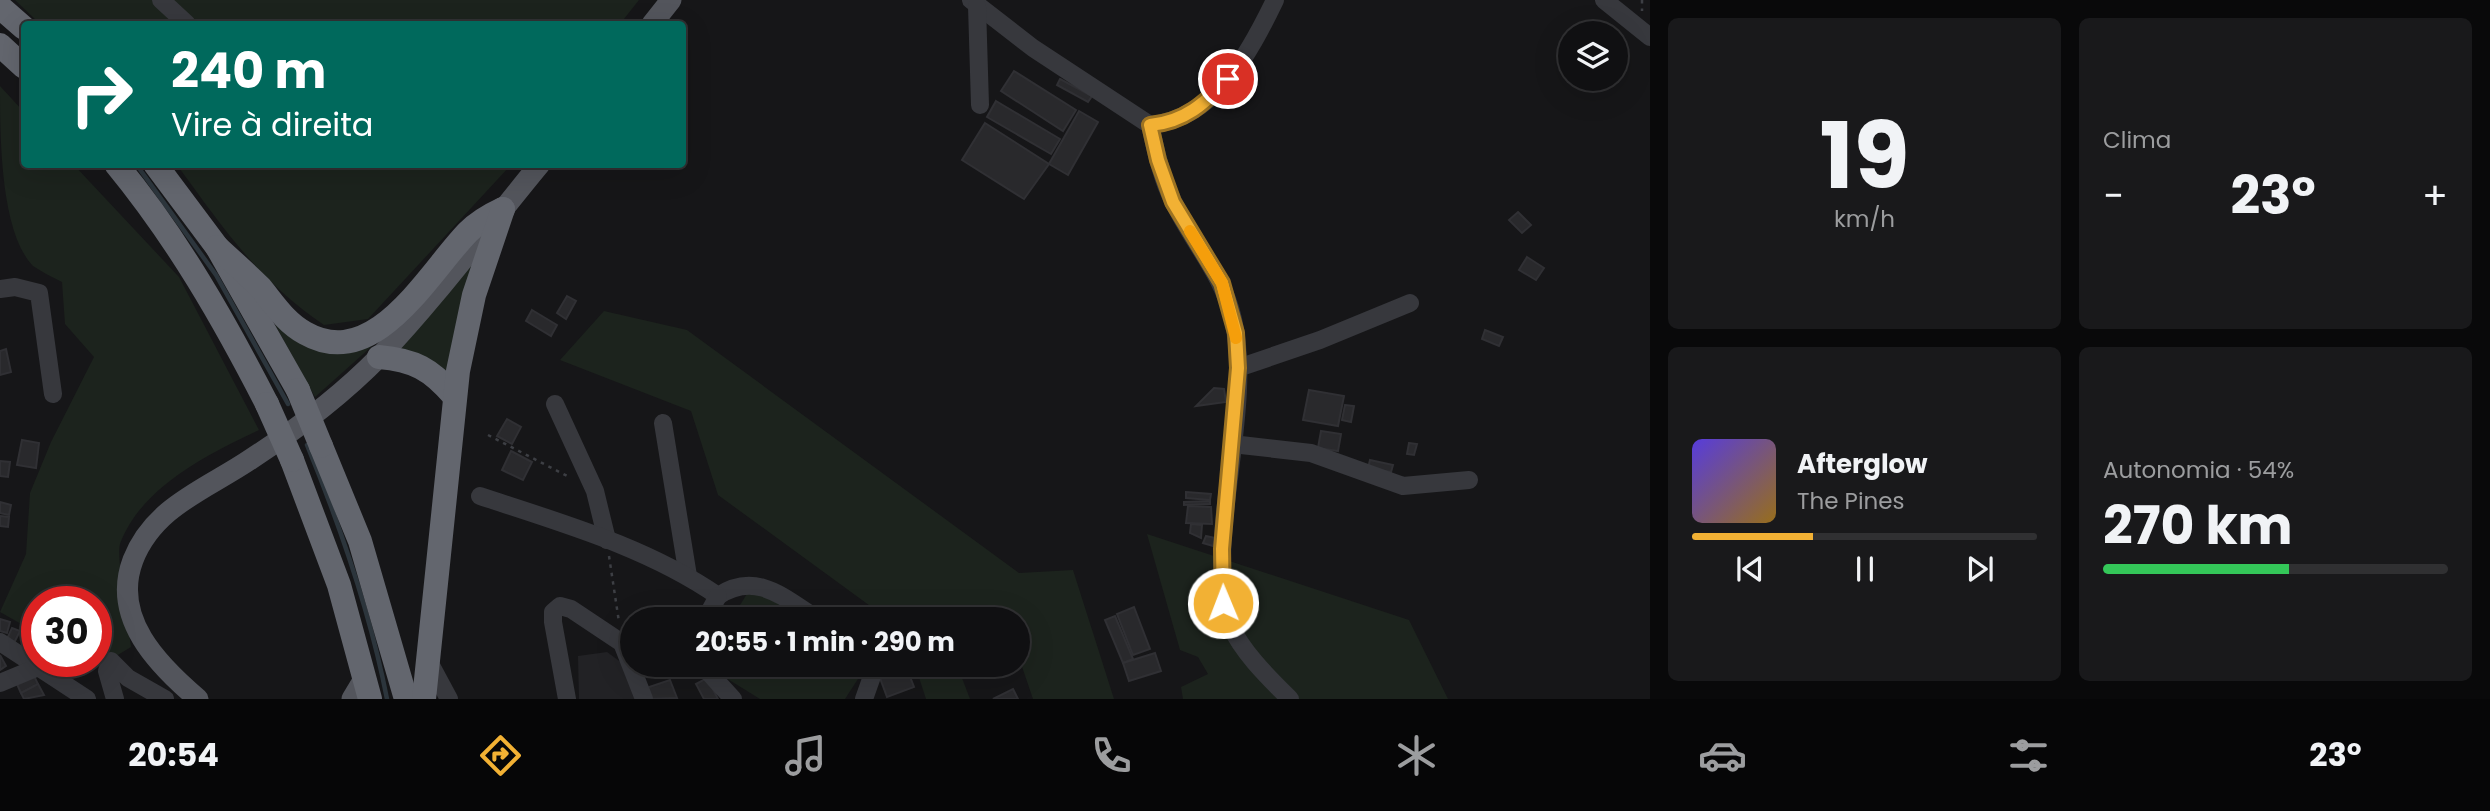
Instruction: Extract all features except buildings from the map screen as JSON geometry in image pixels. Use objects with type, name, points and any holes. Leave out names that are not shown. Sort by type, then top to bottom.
[{"type":"highway","points":[[0,7],[21,25]]},
{"type":"highway","points":[[0,45],[21,64]]},
{"type":"highway","points":[[120,168],[180,249],[229,330],[267,404],[292,460],[340,585],[362,692]]},
{"type":"highway","points":[[158,168],[216,247],[298,390],[360,541],[406,699]]},
{"type":"highway","points":[[216,247],[246,273],[291,324],[306,334],[331,341],[355,339],[386,325],[469,230],[503,209]]},
{"type":"highway","points":[[424,699],[454,396],[474,295],[503,209]]},
{"type":"highway","points":[[379,357],[406,359],[432,374],[454,396]]},
{"type":"main road","points":[[654,21],[671,0]]},
{"type":"main road","points":[[198,699],[153,658],[135,626],[128,595],[129,574],[140,544],[165,512],[261,452],[334,399],[379,357],[537,168]]},
{"type":"street","points":[[161,0],[184,21]]},
{"type":"street","points":[[1150,125],[1181,118],[1218,89],[1248,54],[1275,0]]},
{"type":"street","points":[[1604,0],[1650,37]]},
{"type":"street","points":[[974,3],[1033,48],[1150,125],[1158,160],[1173,202],[1222,283],[1236,333],[1238,368],[1222,549],[1223,603],[1229,624],[1245,650],[1290,699]]},
{"type":"street","points":[[974,3],[980,105]]},
{"type":"street","points":[[0,289],[15,287],[39,293],[53,394]]},
{"type":"street","points":[[1238,368],[1320,340],[1410,303]]},
{"type":"street","points":[[555,404],[596,491],[607,540]]},
{"type":"street","points":[[663,423],[688,576]]},
{"type":"street","points":[[1232,444],[1311,453],[1403,486],[1469,480]]},
{"type":"street","points":[[480,496],[607,540],[688,576],[718,596]]},
{"type":"street","points":[[712,607],[718,596],[751,583],[769,589],[798,607]]},
{"type":"street","points":[[567,699],[553,622],[555,610],[560,606],[571,609],[620,642]]},
{"type":"street","points":[[0,642],[21,657]]},
{"type":"street","points":[[428,660],[449,699]]},
{"type":"street","points":[[116,699],[107,671],[111,661],[128,678],[165,699]]},
{"type":"street","points":[[0,682],[21,674]]},
{"type":"street","points":[[51,677],[87,699]]},
{"type":"street","points":[[635,677],[644,699]]},
{"type":"street","points":[[713,677],[733,699]]},
{"type":"street","points":[[864,699],[872,677]]},
{"type":"path","points":[[488,435],[596,491]]},
{"type":"path","points":[[607,540],[620,629]]},
{"type":"shaded area","points":[[15,0],[639,0],[622,21],[37,21]]},
{"type":"shaded area","points":[[0,86],[21,109],[21,168],[77,168],[179,277],[259,430],[178,475],[143,506],[130,524],[119,551],[131,647],[112,658],[112,586],[21,586],[21,624],[0,612],[26,554],[30,493],[51,442],[94,357],[65,324],[62,282],[33,266],[22,251],[8,207],[2,156]]},
{"type":"shaded area","points":[[179,168],[508,168],[368,319],[324,325],[279,290],[226,232]]},
{"type":"shaded area","points":[[480,253],[446,376],[399,351]]},
{"type":"shaded area","points":[[261,299],[292,331],[390,330],[315,397]]},
{"type":"shaded area","points":[[604,311],[687,330],[1019,573],[1073,570],[1114,699],[1033,699],[1026,677],[1030,677],[1030,607],[872,607],[718,495],[691,411],[560,360]]},
{"type":"shaded area","points":[[1147,534],[1409,620],[1448,699],[1183,699],[1181,687],[1208,674],[1198,657],[1180,650]]},
{"type":"shaded area","points":[[751,587],[784,607],[739,607]]},
{"type":"shaded area","points":[[607,652],[620,662],[620,677],[629,677],[635,699],[579,699],[578,656]]},
{"type":"shaded area","points":[[724,677],[859,677],[845,699],[760,699]]},
{"type":"shaded area","points":[[919,677],[962,677],[970,699],[926,699]]},
{"type":"waterway","points":[[139,168],[216,275],[288,404]]},
{"type":"waterway","points":[[307,445],[353,570],[387,699]]},
{"type":"slow traffic","points":[[1190,231],[1222,283],[1236,338]]},
{"type":"route","points":[[1223,603],[1222,549],[1238,368],[1236,333],[1222,283],[1173,202],[1158,160],[1150,125],[1167,123],[1196,110],[1228,79]]}]
